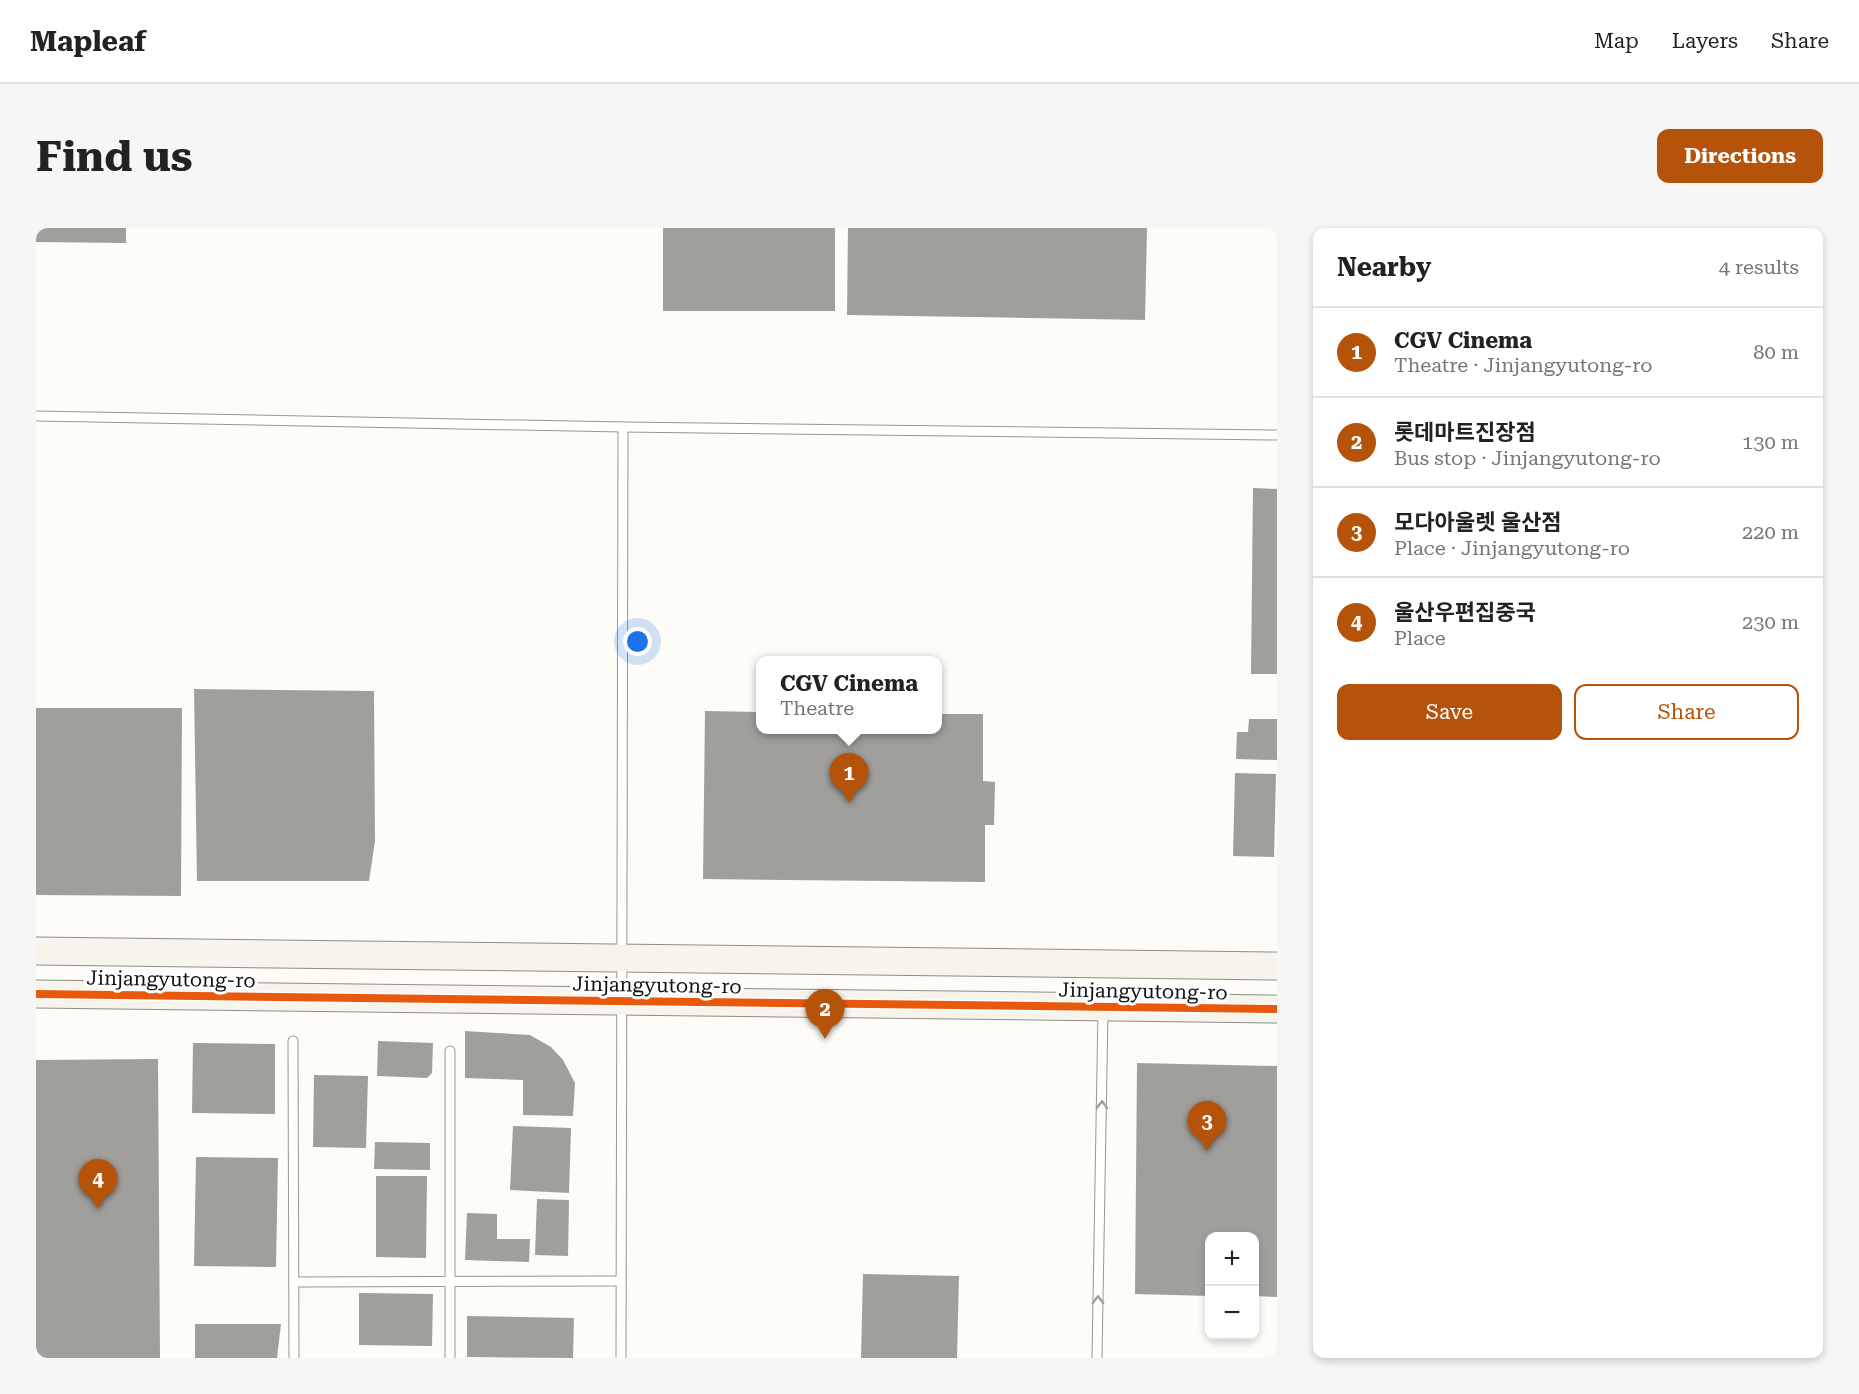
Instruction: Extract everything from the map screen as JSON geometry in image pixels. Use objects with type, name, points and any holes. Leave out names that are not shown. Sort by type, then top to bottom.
[{"type":"street","name":"Jinjangyutong-ro","points":[[36,951],[1277,966]]},
{"type":"street","name":"Jinjangyutong-ro","points":[[36,994],[1277,1009]]},
{"type":"lane","points":[[36,416],[623,427],[1277,435]]},
{"type":"lane","points":[[621,1358],[623,427]]},
{"type":"lane","points":[[1097,1358],[1103,1007]]},
{"type":"lane","points":[[293,1041],[294,1358]]},
{"type":"lane","points":[[450,1051],[450,1358]]},
{"type":"lane","points":[[294,1282],[621,1281]]},
{"type":"building","points":[[36,228],[126,228],[126,243],[36,242]]},
{"type":"building","points":[[663,228],[835,228],[835,311],[663,311]]},
{"type":"building","points":[[848,228],[1147,228],[1145,320],[847,315]]},
{"type":"building","points":[[1253,488],[1277,489],[1277,674],[1251,674]]},
{"type":"building","points":[[194,689],[374,691],[375,841],[369,881],[197,881]]},
{"type":"building","points":[[36,708],[182,708],[181,896],[36,895]]},
{"type":"building","points":[[705,711],[756,712],[756,734],[942,734],[942,714],[983,714],[983,781],[995,782],[994,825],[985,825],[985,882],[703,879]]},
{"type":"building","points":[[1249,719],[1277,719],[1277,760],[1236,759],[1237,732],[1248,732]]},
{"type":"building","points":[[1235,773],[1276,774],[1274,857],[1233,856]]},
{"type":"building","points":[[465,1031],[530,1035],[551,1047],[563,1060],[575,1083],[573,1116],[523,1115],[523,1080],[465,1078]]},
{"type":"building","points":[[378,1041],[433,1043],[432,1073],[427,1078],[377,1076]]},
{"type":"building","points":[[193,1043],[275,1044],[275,1114],[192,1113]]},
{"type":"building","points":[[158,1059],[160,1358],[36,1358],[36,1060]]},
{"type":"building","points":[[1137,1063],[1277,1066],[1277,1297],[1259,1296],[1259,1232],[1205,1232],[1205,1296],[1135,1294]]},
{"type":"building","points":[[314,1075],[368,1076],[366,1148],[313,1147]]},
{"type":"building","points":[[513,1126],[571,1128],[569,1193],[510,1190]]},
{"type":"building","points":[[375,1142],[430,1143],[430,1170],[374,1169]]},
{"type":"building","points":[[196,1157],[278,1158],[276,1267],[194,1266]]},
{"type":"building","points":[[376,1176],[427,1176],[426,1258],[376,1257]]},
{"type":"building","points":[[537,1199],[569,1200],[568,1256],[535,1255]]},
{"type":"building","points":[[467,1213],[497,1214],[497,1239],[530,1239],[529,1262],[465,1260]]},
{"type":"building","points":[[863,1274],[959,1276],[957,1358],[861,1358]]},
{"type":"building","points":[[359,1293],[433,1294],[432,1346],[359,1345]]},
{"type":"building","points":[[467,1316],[574,1318],[573,1358],[467,1357]]},
{"type":"building","points":[[195,1324],[281,1324],[277,1358],[195,1358]]},
{"type":"cycle path","points":[[36,994],[1277,1009]]},
{"type":"place","name":"CGV Cinema","points":[[849,803]]},
{"type":"place","name":"롯데마트진장점","points":[[825,1039]]},
{"type":"place","name":"모다아울렛 울산점","points":[[1207,1151]]},
{"type":"place","name":"울산우편집중국","points":[[98,1209]]}]
